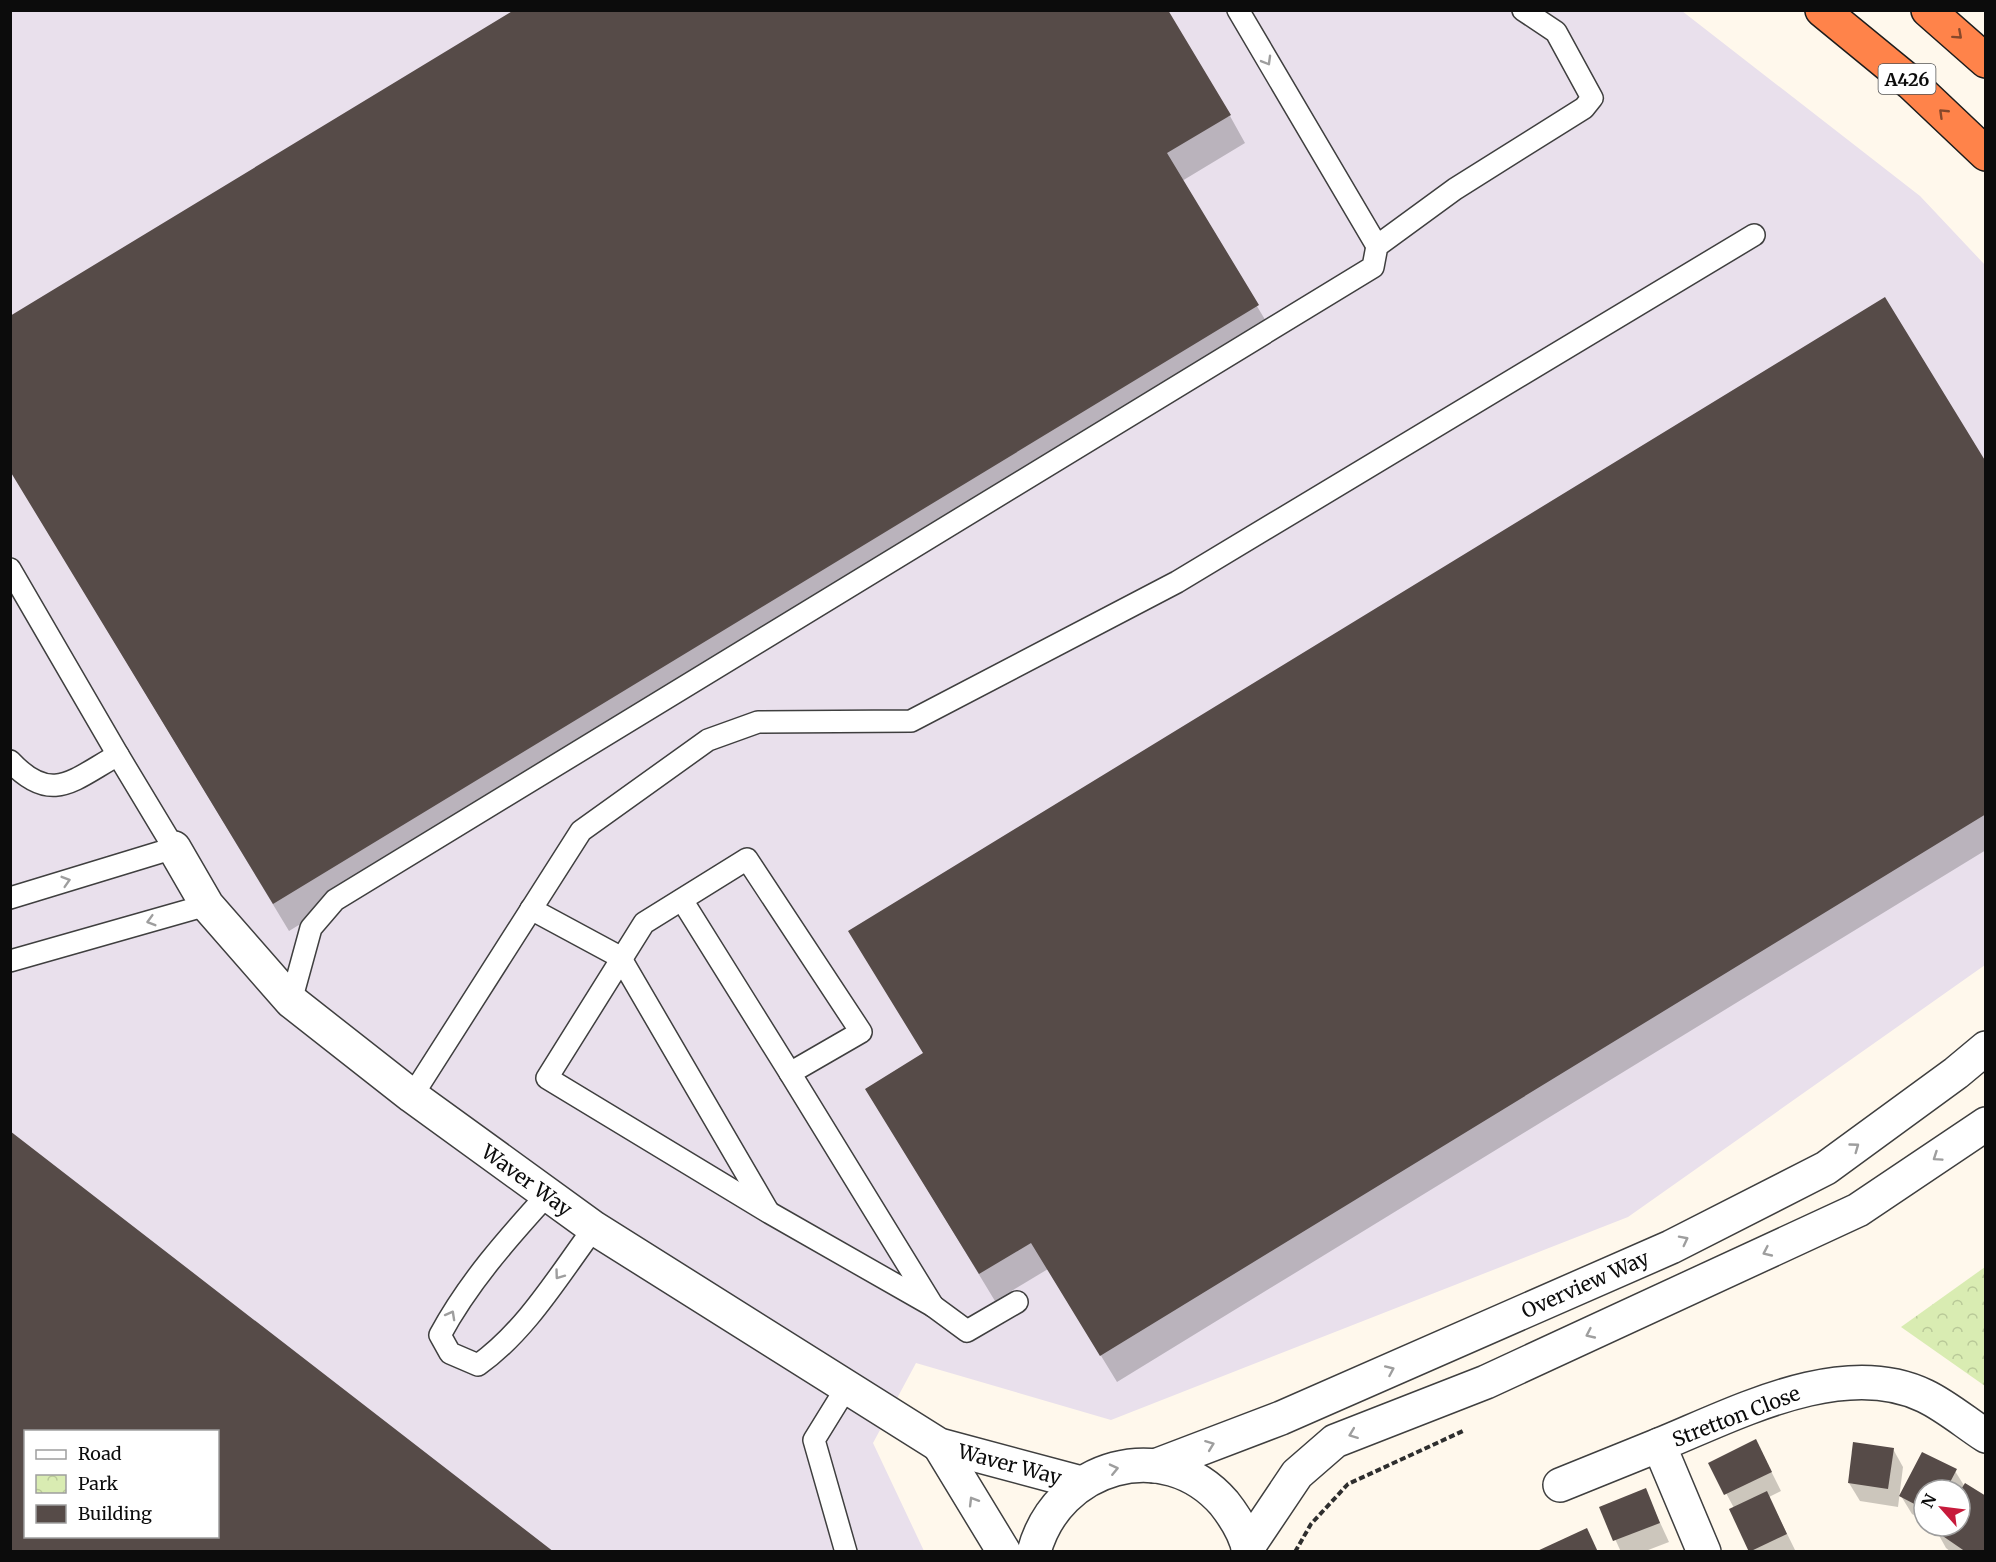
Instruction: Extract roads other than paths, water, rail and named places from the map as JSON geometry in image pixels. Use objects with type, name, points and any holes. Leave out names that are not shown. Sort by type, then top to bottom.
[{"type":"highway","name":"A426","points":[[1821,10],[1911,83],[1986,154]]},
{"type":"highway","points":[[1928,10],[1986,61]]},
{"type":"street","name":"Waver Way","points":[[174,848],[207,904],[291,1001],[412,1096],[547,1196],[594,1228],[939,1444],[1081,1483]]},
{"type":"street","name":"Overview Way","points":[[1155,1466],[1281,1418],[1671,1247],[1826,1168],[1956,1073],[1986,1048]]},
{"type":"street","points":[[1249,1549],[1297,1474],[1335,1441],[1486,1382],[1858,1210],[1986,1124]]},
{"type":"street","name":"Stretton Close","points":[[1704,1551],[1659,1445],[1781,1395],[1835,1383],[1885,1384],[1924,1395],[1986,1436]]},
{"type":"street","name":"Waver Way","points":[[939,1444],[1004,1551]]},
{"type":"street","points":[[1560,1485],[1659,1445]]},
{"type":"street","points":[[1034,1551],[1039,1534],[1056,1505],[1081,1483],[1104,1471],[1129,1466],[1155,1466],[1187,1475],[1214,1492],[1236,1517],[1249,1549]]},
{"type":"lane","points":[[291,1001],[311,928],[334,900],[1373,267],[1377,246],[1238,10]]},
{"type":"lane","points":[[1377,246],[1455,189],[1584,108],[1592,98],[1556,33],[1523,10]]},
{"type":"lane","points":[[412,1096],[581,831],[708,740],[758,722],[912,721],[1177,582],[1754,235]]},
{"type":"lane","points":[[10,570],[174,848],[10,898]]},
{"type":"lane","points":[[10,762],[41,786],[60,786],[118,756]]},
{"type":"lane","points":[[790,1073],[861,1032],[747,859],[644,923],[620,957],[548,1078],[770,1213],[933,1306],[967,1331],[1017,1302]]},
{"type":"lane","points":[[682,900],[933,1306]]},
{"type":"lane","points":[[10,962],[207,904]]},
{"type":"lane","points":[[531,909],[620,957],[770,1213]]},
{"type":"lane","points":[[547,1196],[506,1240],[455,1308],[440,1335],[450,1353],[478,1365],[492,1355],[529,1316],[594,1228]]},
{"type":"lane","points":[[846,1551],[814,1440],[848,1386]]}]
